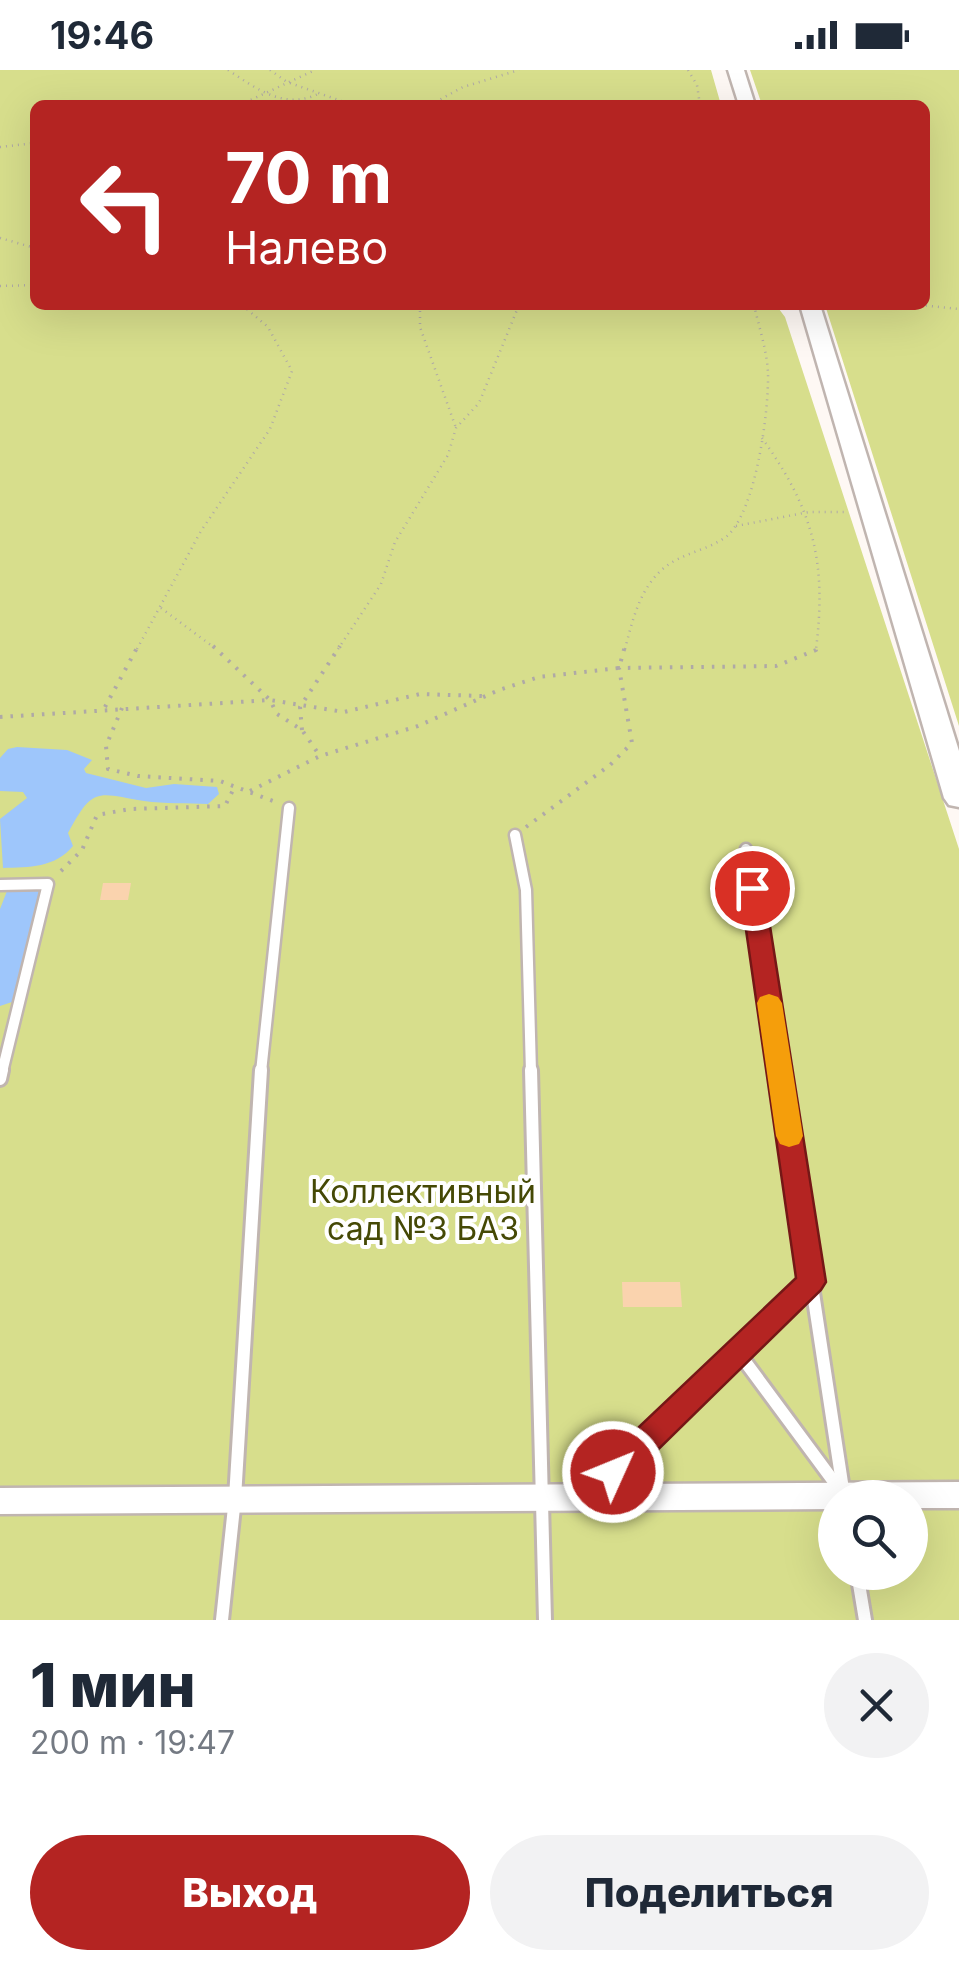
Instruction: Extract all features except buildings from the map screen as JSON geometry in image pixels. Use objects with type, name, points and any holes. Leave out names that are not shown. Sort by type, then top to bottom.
[{"type":"main road","points":[[736,70],[745,100]]},
{"type":"main road","points":[[812,310],[959,798]]},
{"type":"street","points":[[0,1501],[818,1496]]},
{"type":"street","points":[[928,1496],[959,1496]]},
{"type":"lane","points":[[222,1620],[234,1498],[255,1128],[290,808]]},
{"type":"lane","points":[[516,835],[526,890],[545,1620]]},
{"type":"lane","points":[[746,849],[842,1480]]},
{"type":"lane","points":[[0,885],[48,884],[0,1078]]},
{"type":"lane","points":[[588,1496],[811,1282]]},
{"type":"lane","points":[[738,1352],[832,1480]]},
{"type":"lane","points":[[860,1590],[865,1620]]},
{"type":"path","points":[[228,70],[279,100]]},
{"type":"path","points":[[270,70],[287,82],[339,100]]},
{"type":"path","points":[[251,100],[315,70]]},
{"type":"path","points":[[439,100],[463,87],[519,70]]},
{"type":"path","points":[[688,70],[697,85],[699,100]]},
{"type":"path","points":[[311,100],[320,93]]},
{"type":"path","points":[[0,147],[30,144]]},
{"type":"path","points":[[0,238],[30,247]]},
{"type":"path","points":[[0,286],[30,285]]},
{"type":"path","points":[[930,306],[959,309]]},
{"type":"path","points":[[104,708],[202,531],[270,428],[292,371],[268,326],[248,310]]},
{"type":"path","points":[[420,310],[420,327],[456,428]]},
{"type":"path","points":[[302,730],[300,707],[382,584],[395,542],[448,455],[456,428],[480,403],[517,310]]},
{"type":"path","points":[[516,835],[632,744],[630,709],[619,668],[646,588],[658,572],[683,555],[730,535],[736,526],[761,457],[768,371],[755,310]]},
{"type":"path","points":[[250,790],[320,756],[418,726],[539,678],[619,668],[776,666],[816,650],[822,610],[818,553],[809,512],[801,493],[762,438]]},
{"type":"path","points":[[736,526],[809,512],[873,513]]},
{"type":"path","points":[[161,608],[230,659],[270,700],[277,714],[302,730],[320,756]]},
{"type":"path","points":[[0,718],[104,708],[270,700],[344,712],[420,694],[486,696]]},
{"type":"path","points":[[122,708],[110,731],[103,759],[108,769],[235,786],[290,808]]},
{"type":"path","points":[[48,884],[82,850],[97,815],[130,805],[197,809],[225,806],[235,786]]},
{"type":"green space","name":"Коллективный сад №3 БАЗ","points":[[0,70],[711,70],[720,100],[30,100],[30,310],[780,310],[959,849],[959,1620],[0,1620]]},
{"type":"green space","points":[[750,70],[959,70],[959,726],[827,310],[930,310],[930,100],[760,100]]},
{"type":"water","points":[[8,749],[67,750],[92,760],[84,769],[86,773],[146,788],[174,784],[217,787],[219,794],[208,804],[98,796],[84,807],[68,833],[73,846],[66,853],[41,865],[3,868],[0,819],[27,798],[23,792],[0,791],[0,758]]},
{"type":"waterway","points":[[0,990],[24,896]]},
{"type":"slow traffic","points":[[769,1003],[789,1136]]},
{"type":"route","points":[[613,1472],[811,1282],[752,888]]}]
